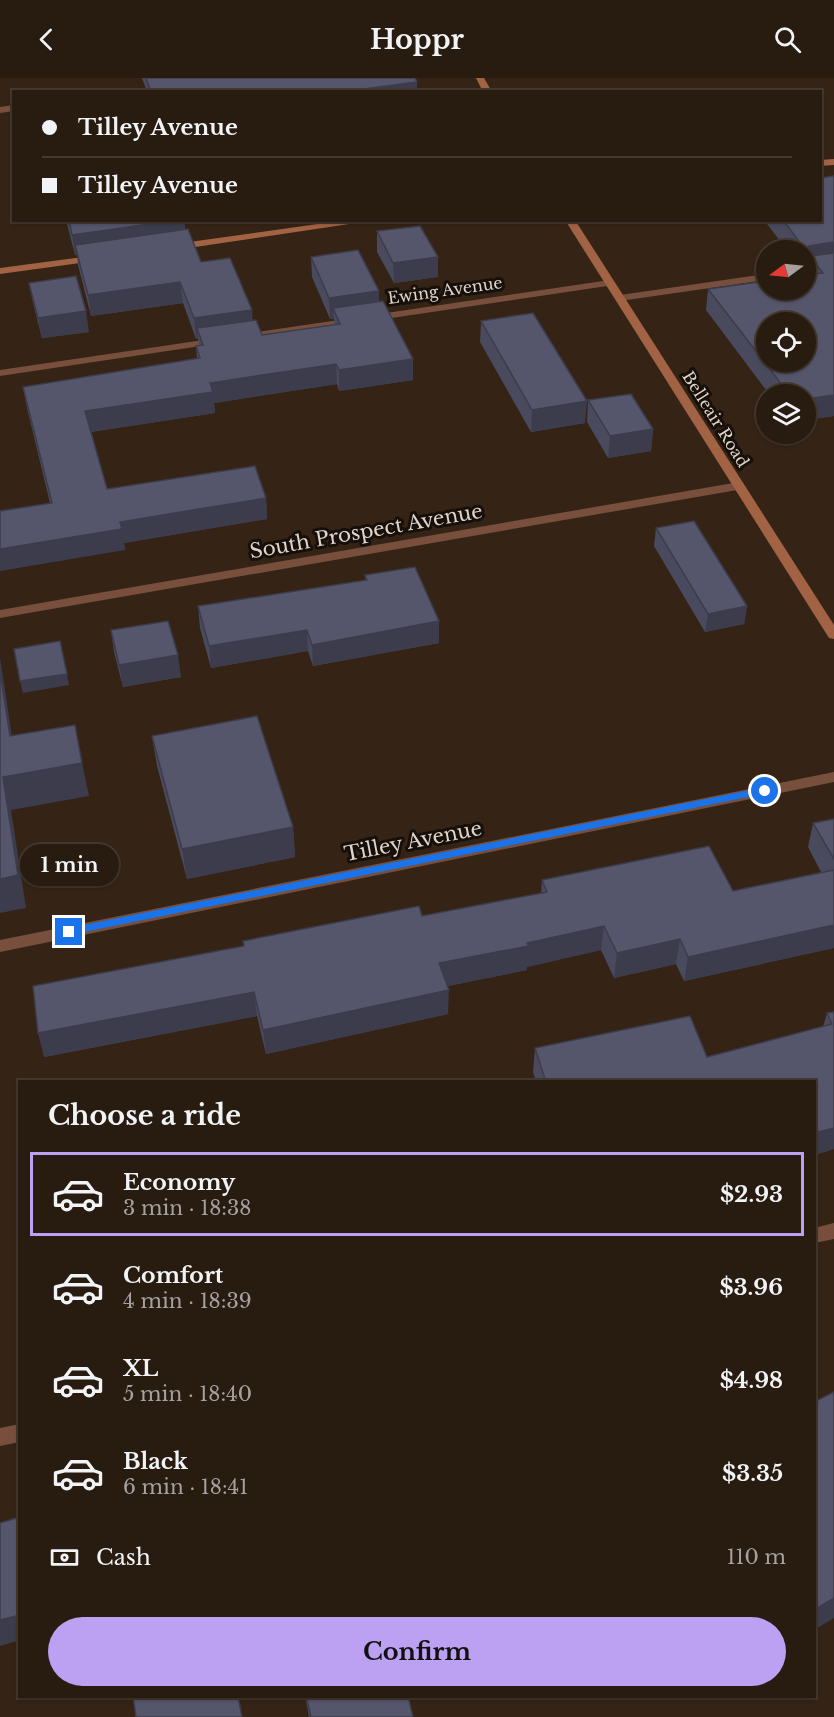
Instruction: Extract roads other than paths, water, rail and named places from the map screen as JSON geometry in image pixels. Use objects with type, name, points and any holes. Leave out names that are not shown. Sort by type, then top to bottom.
[{"type":"main road","points":[[162,249],[357,222]]},
{"type":"main road","name":"Belleair Road","points":[[571,222],[833,631]]},
{"type":"main road","points":[[0,271],[104,257]]},
{"type":"street","points":[[620,298],[756,279]]},
{"type":"street","name":"Ewing Avenue","points":[[0,373],[610,283]]},
{"type":"street","name":"South Prospect Avenue","points":[[0,614],[739,486]]},
{"type":"street","name":"Tilley Avenue","points":[[0,946],[834,777]]},
{"type":"street","points":[[816,1236],[834,1231]]},
{"type":"street","points":[[0,1437],[18,1433]]}]
